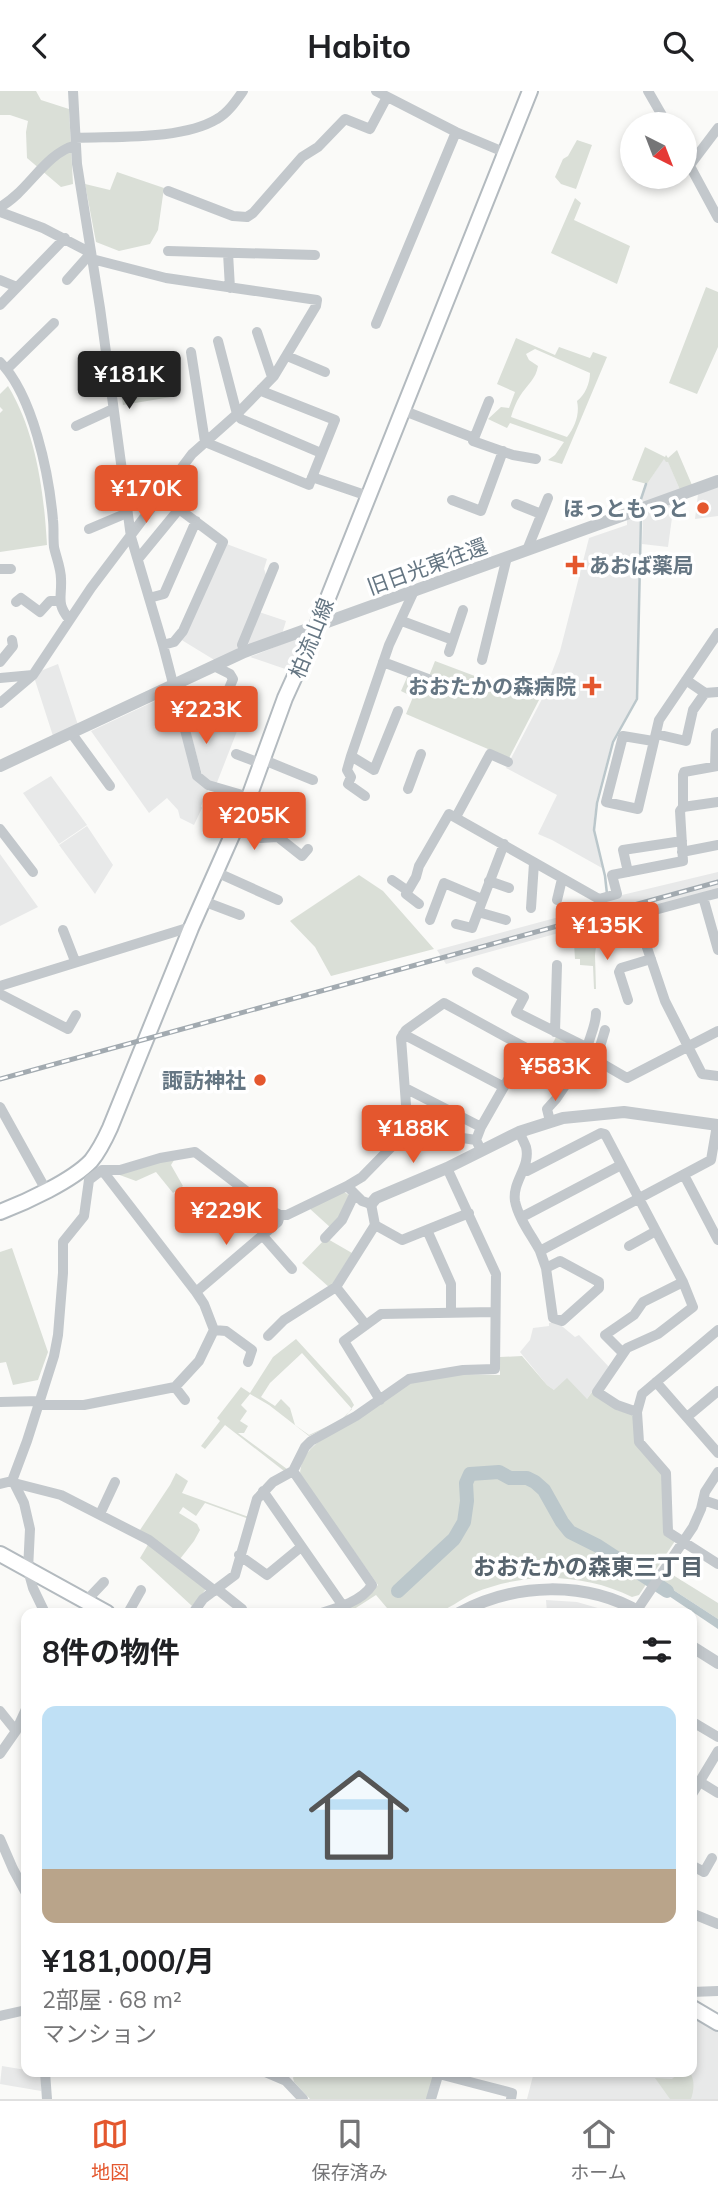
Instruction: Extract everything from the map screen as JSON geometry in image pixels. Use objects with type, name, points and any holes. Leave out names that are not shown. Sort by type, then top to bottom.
[{"type":"main road","name":"柏流山線","points":[[0,1212],[85,1175],[110,1128],[190,930],[249,797],[285,698],[530,91]]},
{"type":"main road","points":[[1,1558],[97,1608]]},
{"type":"main road","points":[[697,2011],[718,2023]]},
{"type":"street","points":[[74,91],[77,164],[131,537],[197,776],[208,785],[249,797]]},
{"type":"street","points":[[0,207],[15,197],[61,151],[76,141],[170,133],[205,125],[226,112],[243,91]]},
{"type":"street","points":[[376,91],[456,132],[506,153]]},
{"type":"street","points":[[648,91],[660,112]]},
{"type":"street","points":[[168,191],[233,216],[247,218],[302,157],[318,147],[345,119],[370,129],[387,97]]},
{"type":"street","points":[[697,150],[718,128]]},
{"type":"street","points":[[376,324],[456,132]]},
{"type":"street","points":[[697,179],[718,218]]},
{"type":"street","points":[[0,212],[65,238],[92,256],[166,278],[317,300],[274,376],[192,454],[69,619],[33,675],[0,703]]},
{"type":"street","points":[[0,305],[65,238]]},
{"type":"street","points":[[168,251],[315,255]]},
{"type":"street","points":[[228,253],[230,288]]},
{"type":"street","points":[[67,279],[92,256]]},
{"type":"street","points":[[0,279],[17,287]]},
{"type":"street","points":[[54,323],[3,366],[26,400],[46,474],[54,546],[61,577],[61,609],[69,619]]},
{"type":"street","points":[[257,332],[274,376]]},
{"type":"street","points":[[218,341],[237,414],[241,419],[321,453]]},
{"type":"street","points":[[191,352],[205,442]]},
{"type":"street","points":[[287,356],[325,373]]},
{"type":"street","points":[[205,442],[309,485],[335,420],[261,389]]},
{"type":"street","points":[[474,438],[489,401]]},
{"type":"street","points":[[76,426],[113,409]]},
{"type":"street","points":[[402,410],[474,438],[473,441],[536,459]]},
{"type":"street","points":[[452,500],[481,511],[503,451]]},
{"type":"street","points":[[312,477],[368,496]]},
{"type":"street","name":"旧日光東往還","points":[[0,767],[244,652],[718,481]]},
{"type":"street","points":[[527,550],[548,498]]},
{"type":"street","points":[[516,504],[541,514]]},
{"type":"street","points":[[138,559],[179,509],[223,541],[183,631],[174,642],[163,645]]},
{"type":"street","points":[[89,529],[127,513]]},
{"type":"street","points":[[149,598],[164,594],[196,521]]},
{"type":"street","points":[[482,660],[507,557]]},
{"type":"street","points":[[244,652],[242,645],[274,567]]},
{"type":"street","points":[[365,796],[348,784],[351,777],[346,770],[389,645],[414,591]]},
{"type":"street","points":[[16,602],[21,598],[40,612],[50,601],[60,601]]},
{"type":"street","points":[[449,652],[463,610]]},
{"type":"street","points":[[402,621],[453,640]]},
{"type":"street","points":[[705,693],[693,710],[686,741],[654,737],[623,736],[606,802],[638,809],[654,737],[659,720],[718,633]]},
{"type":"street","points":[[0,662],[13,646],[12,640]]},
{"type":"street","points":[[383,662],[428,679]]},
{"type":"street","points":[[214,666],[230,674],[233,679],[225,698]]},
{"type":"street","points":[[0,678],[33,675]]},
{"type":"street","points":[[686,680],[705,693],[718,692]]},
{"type":"street","points":[[351,756],[374,770],[398,711]]},
{"type":"street","points":[[419,904],[406,894],[449,814],[599,899],[617,894],[612,875],[683,861],[680,811],[684,772],[716,766],[718,733]]},
{"type":"street","points":[[72,734],[110,786]]},
{"type":"street","points":[[236,754],[313,780]]},
{"type":"street","points":[[408,789],[421,754]]},
{"type":"street","points":[[456,817],[490,754],[508,762]]},
{"type":"street","points":[[682,807],[718,802]]},
{"type":"street","points":[[236,828],[260,838],[278,837],[302,856],[308,849]]},
{"type":"street","points":[[0,829],[33,872]]},
{"type":"street","points":[[456,924],[472,928],[504,844]]},
{"type":"street","points":[[628,872],[623,850],[718,845]]},
{"type":"street","points":[[531,908],[534,863]]},
{"type":"street","points":[[216,872],[278,900]]},
{"type":"street","points":[[557,899],[562,879]]},
{"type":"street","points":[[392,880],[408,891]]},
{"type":"street","points":[[489,881],[509,888]]},
{"type":"street","points":[[430,920],[444,883],[482,899]]},
{"type":"street","points":[[718,893],[636,915],[665,1001],[687,1047],[702,1074],[718,1076]]},
{"type":"street","points":[[703,897],[718,948]]},
{"type":"street","points":[[203,901],[240,915]]},
{"type":"street","points":[[478,912],[506,920]]},
{"type":"street","points":[[0,986],[75,961],[184,929],[190,930]]},
{"type":"street","points":[[63,930],[75,961]]},
{"type":"street","points":[[628,1000],[619,972],[621,968],[651,959]]},
{"type":"street","points":[[555,1032],[557,965]]},
{"type":"street","points":[[477,972],[524,997],[516,1012],[555,1032],[627,1078],[718,1031]]},
{"type":"street","points":[[0,994],[68,1029],[76,1015]]},
{"type":"street","points":[[419,1131],[407,1118],[401,1038],[406,1030],[444,1003],[526,1048],[481,1126],[479,1145]]},
{"type":"street","points":[[589,1054],[596,1013]]},
{"type":"street","points":[[550,1121],[547,1109],[606,1030]]},
{"type":"street","points":[[403,1034],[504,1087]]},
{"type":"street","points":[[405,1088],[481,1126]]},
{"type":"street","points":[[0,1107],[46,1190]]},
{"type":"street","points":[[371,1204],[376,1198],[447,1168],[479,1145],[550,1121],[624,1112],[717,1125],[711,1160],[540,1251]]},
{"type":"street","points":[[325,1238],[337,1227],[351,1190],[408,1130],[479,1145]]},
{"type":"street","points":[[519,1132],[526,1146],[526,1156],[524,1170],[515,1190],[515,1200],[546,1268],[553,1318],[562,1321],[599,1288],[599,1282],[560,1261],[546,1268]]},
{"type":"street","points":[[524,1170],[527,1171],[601,1133],[605,1135],[682,1282],[693,1307],[658,1334],[627,1348],[597,1392],[617,1405],[637,1412]]},
{"type":"street","points":[[43,1608],[28,1570],[30,1529],[24,1503],[13,1482],[54,1356],[58,1335],[64,1242],[84,1216],[85,1175],[102,1170],[120,1170],[160,1158],[195,1152],[280,1215],[287,1215],[351,1190]]},
{"type":"street","points":[[522,1217],[621,1165]]},
{"type":"street","points":[[197,1608],[203,1599],[235,1575],[257,1499],[273,1482],[293,1471],[304,1447],[311,1441],[356,1416],[410,1379],[463,1370],[495,1369],[495,1274],[447,1168]]},
{"type":"street","points":[[0,1402],[84,1405],[175,1387],[199,1361],[214,1330],[204,1304],[102,1170]]},
{"type":"street","points":[[684,1175],[718,1240]]},
{"type":"street","points":[[351,1190],[362,1201],[371,1204]]},
{"type":"street","points":[[268,1336],[284,1320],[336,1287],[375,1225],[371,1204]]},
{"type":"street","points":[[375,1225],[401,1240],[469,1213]]},
{"type":"street","points":[[195,1292],[278,1222],[280,1215]]},
{"type":"street","points":[[427,1230],[451,1284],[451,1313]]},
{"type":"street","points":[[629,1246],[656,1231]]},
{"type":"street","points":[[262,1236],[292,1269]]},
{"type":"street","points":[[623,1353],[605,1335],[634,1315],[643,1302],[682,1282]]},
{"type":"street","points":[[336,1287],[366,1325]]},
{"type":"street","points":[[380,1400],[344,1341],[381,1314],[495,1312]]},
{"type":"street","points":[[718,1329],[642,1394],[637,1412],[639,1442],[666,1473],[668,1532],[718,1564]]},
{"type":"street","points":[[214,1330],[226,1331],[252,1350],[248,1362]]},
{"type":"street","points":[[656,1382],[718,1453]]},
{"type":"street","points":[[175,1387],[185,1400]]},
{"type":"street","points":[[687,1417],[718,1391]]},
{"type":"street","points":[[293,1471],[372,1585],[370,1590],[337,1608]]},
{"type":"street","points":[[640,1608],[693,1527],[705,1492],[718,1472]]},
{"type":"street","points":[[0,1484],[13,1482],[61,1495],[100,1514],[149,1540],[241,1608]]},
{"type":"street","points":[[100,1514],[115,1482]]},
{"type":"street","points":[[263,1491],[343,1606]]},
{"type":"street","points":[[703,1500],[718,1505]]},
{"type":"street","points":[[239,1555],[267,1576],[302,1547]]},
{"type":"street","points":[[85,1602],[104,1582]]},
{"type":"street","points":[[468,1608],[505,1595],[543,1589],[591,1594],[628,1608]]},
{"type":"street","points":[[131,1608],[141,1590]]},
{"type":"street","points":[[697,1650],[718,1663]]},
{"type":"street","points":[[0,1711],[16,1731]]},
{"type":"street","points":[[0,1754],[21,1720]]},
{"type":"street","points":[[697,1725],[718,1737]]},
{"type":"street","points":[[697,1787],[718,1751]]},
{"type":"street","points":[[700,1782],[718,1793]]},
{"type":"street","points":[[0,1839],[21,1883]]},
{"type":"street","points":[[697,1868],[704,1872],[712,1857]]},
{"type":"street","points":[[697,1915],[718,1924]]},
{"type":"street","points":[[697,1992],[718,1991]]},
{"type":"street","points":[[0,2016],[21,2011]]},
{"type":"street","points":[[45,2077],[47,2099]]},
{"type":"street","points":[[288,2077],[303,2099]]},
{"type":"street","points":[[431,2099],[438,2077]]},
{"type":"street","points":[[454,2077],[513,2093],[511,2099]]},
{"type":"shaded area","points":[[0,91],[36,91],[41,100],[69,109],[73,184],[61,187],[27,158],[28,121],[0,115]]},
{"type":"shaded area","points":[[577,140],[592,145],[576,189],[561,184],[555,177],[563,159],[568,156]]},
{"type":"shaded area","points":[[117,172],[164,188],[158,230],[150,244],[119,251],[96,242],[85,184],[110,190]]},
{"type":"shaded area","points":[[575,198],[581,203],[574,220],[630,246],[617,284],[551,253]]},
{"type":"shaded area","points":[[706,287],[718,292],[718,347],[697,394],[669,383]]},
{"type":"shaded area","points":[[516,338],[555,355],[559,347],[590,358],[593,352],[607,357],[562,464],[548,460],[564,442],[510,423],[507,428],[488,419],[501,407],[509,408],[515,392],[497,384]],"holes":[[[535,349],[590,373],[586,388],[577,401],[576,420],[567,437],[511,417],[519,398],[537,371],[538,366],[529,360],[526,354]]]},
{"type":"shaded area","points":[[166,361],[171,397],[123,405],[117,369]]},
{"type":"shaded area","points":[[8,386],[18,404],[37,463],[47,545],[0,552],[0,413],[3,410],[0,407],[0,394]]},
{"type":"shaded area","points":[[645,447],[668,458],[677,450],[692,485],[680,490],[668,462],[664,459],[647,484],[632,480]]},
{"type":"shaded area","points":[[664,458],[668,461],[680,490],[640,504],[647,484]]},
{"type":"shaded area","points":[[718,487],[718,516],[695,519],[698,494]]},
{"type":"shaded area","points":[[674,503],[668,547],[642,544],[643,514]]},
{"type":"shaded area","name":"おおたかの森病院","points":[[640,515],[637,698],[612,742],[596,802],[593,829],[602,868],[538,834],[557,795],[506,768],[541,701],[560,651],[589,538],[627,525],[627,520]]},
{"type":"shaded area","points":[[224,543],[267,559],[264,569],[266,575],[236,651],[216,661],[180,639]]},
{"type":"shaded area","points":[[259,612],[286,621],[282,634],[249,645],[247,641]]},
{"type":"shaded area","points":[[297,638],[302,641],[291,671],[250,657]]},
{"type":"shaded area","points":[[435,661],[539,700],[509,758],[406,714],[413,697],[401,691],[408,675],[427,681]]},
{"type":"shaded area","points":[[58,664],[78,725],[53,736],[34,677],[38,672]]},
{"type":"shaded area","points":[[179,692],[241,721],[216,785],[203,778]]},
{"type":"shaded area","points":[[170,694],[194,777],[209,788],[194,825],[180,818],[178,810],[167,798],[149,813],[91,731]]},
{"type":"shaded area","points":[[51,776],[87,825],[59,844],[23,793]]},
{"type":"shaded area","points":[[87,826],[113,865],[95,894],[59,845]]},
{"type":"shaded area","points":[[0,854],[38,907],[0,926]]},
{"type":"shaded area","points":[[718,872],[718,889],[446,964],[437,950],[596,907],[622,895]]},
{"type":"shaded area","points":[[359,875],[383,891],[434,949],[331,976],[315,947],[290,921]]},
{"type":"shaded area","points":[[599,921],[594,989],[593,966],[580,965],[580,959],[575,959],[573,928]]},
{"type":"shaded area","points":[[556,1037],[582,1050],[557,1093],[535,1077]]},
{"type":"shaded area","points":[[176,1157],[171,1165],[183,1186],[173,1193],[156,1172],[136,1181],[117,1174]]},
{"type":"shaded area","points":[[344,1192],[349,1195],[339,1218],[331,1228],[309,1208]]},
{"type":"shaded area","points":[[326,1238],[352,1253],[330,1288],[302,1263]]},
{"type":"shaded area","points":[[12,1248],[48,1352],[38,1380],[13,1385],[6,1362],[0,1363],[0,1252]]},
{"type":"shaded area","points":[[557,1322],[575,1337],[579,1335],[609,1367],[587,1399],[554,1390],[520,1352],[530,1340],[533,1328]]},
{"type":"shaded area","points":[[296,1339],[354,1405],[352,1408],[302,1353],[270,1383],[261,1397],[275,1406],[281,1399],[290,1408],[295,1425],[309,1435],[341,1420],[349,1412],[344,1419],[309,1436],[250,1394],[241,1405],[247,1411],[240,1421],[248,1426],[244,1433],[238,1433],[290,1469],[260,1489],[268,1480],[284,1471],[225,1425],[205,1449],[201,1446],[220,1421],[217,1418],[241,1387],[250,1393],[273,1357]]},
{"type":"shaded area","points":[[522,1356],[554,1390],[567,1378],[587,1399],[592,1392],[617,1410],[634,1417],[636,1443],[662,1474],[675,1541],[639,1595],[632,1597],[594,1583],[553,1578],[513,1581],[493,1586],[469,1595],[447,1608],[387,1608],[376,1595],[356,1608],[344,1608],[366,1596],[378,1585],[300,1475],[307,1453],[317,1443],[409,1383],[461,1374],[500,1375],[500,1357]]},
{"type":"shaded area","points":[[176,1473],[188,1481],[182,1493],[246,1516],[259,1489],[249,1519],[205,1503],[196,1516],[183,1507],[179,1513],[197,1524],[200,1530],[180,1559],[140,1530]]},
{"type":"shaded area","points":[[149,1543],[206,1589],[192,1606],[140,1558]]},
{"type":"shaded area","points":[[668,1572],[718,1603],[718,1619],[661,1582]]},
{"type":"shaded area","points":[[661,1582],[718,1619],[718,1629],[697,1615],[697,1608],[687,1608],[657,1588]]},
{"type":"shaded area","points":[[546,1600],[577,1602],[598,1608],[547,1608]]},
{"type":"shaded area","points":[[697,2017],[718,2028],[718,2099],[527,2099],[533,2077],[697,2077]]},
{"type":"shaded area","points":[[2,2066],[21,2069],[21,2077],[41,2077],[41,2091],[0,2084]]},
{"type":"shaded area","points":[[436,2077],[429,2099],[310,2099],[293,2078]]},
{"type":"shaded area","points":[[692,2077],[694,2085],[691,2099],[670,2099],[655,2078]]},
{"type":"waterway","points":[[639,505],[646,484]]},
{"type":"waterway","points":[[607,894],[594,830],[597,803],[613,742],[637,699],[641,515]]},
{"type":"waterway","points":[[398,1591],[454,1539],[464,1522],[466,1483],[470,1474],[499,1472],[510,1478],[527,1478],[535,1482],[544,1490],[570,1532],[598,1546],[667,1591]]},
{"type":"railway","points":[[0,1079],[718,882]]},
{"type":"place","name":"ほっともっと","points":[[703,508]]},
{"type":"place","name":"あおば薬局","points":[[575,565]]},
{"type":"place","name":"おおたかの森病院","points":[[592,686]]},
{"type":"place","name":"諏訪神社","points":[[260,1080]]},
{"type":"district","name":"おおたかの森東三丁目","points":[[588,1566]]}]
